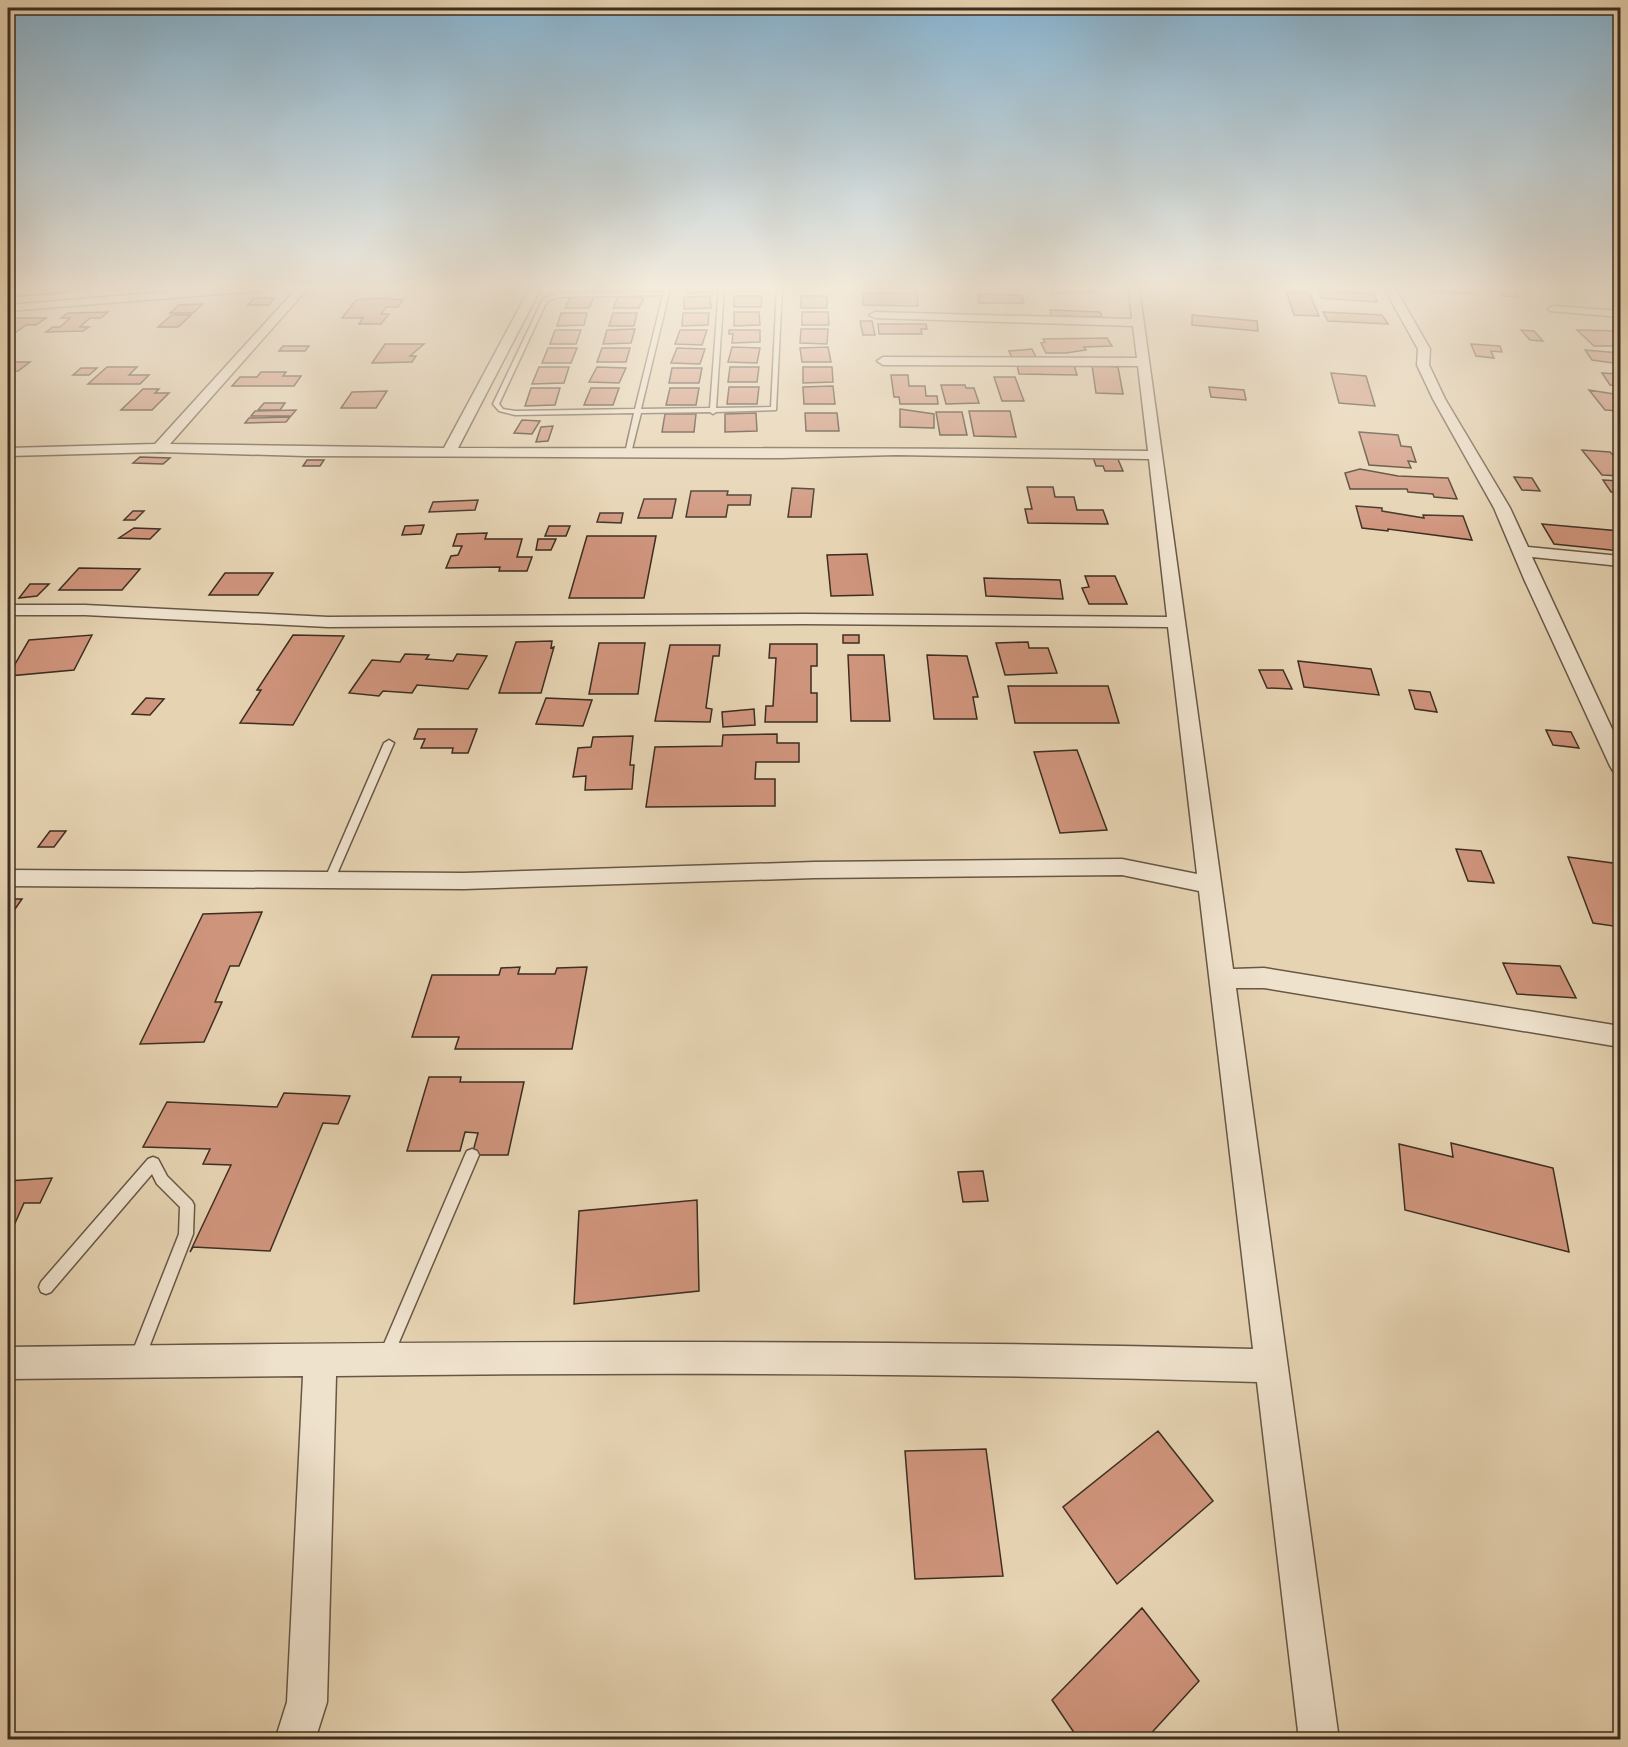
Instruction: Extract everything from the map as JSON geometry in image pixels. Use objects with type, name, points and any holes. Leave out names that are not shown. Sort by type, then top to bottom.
[{"type":"street","points":[[159,448],[230,370]]},
{"type":"street","points":[[449,452],[493,370]]},
{"type":"street","points":[[1144,370],[1319,1740]]},
{"type":"street","points":[[1425,370],[1439,399],[1502,508],[1532,579],[1620,766]]},
{"type":"street","points":[[8,452],[159,448],[306,452],[781,454],[908,451],[1155,455]]},
{"type":"street","points":[[1522,551],[1620,561]]},
{"type":"street","points":[[8,610],[85,610],[327,622],[804,619],[1176,622]]},
{"type":"street","points":[[8,878],[464,881],[814,870],[1122,867],[1210,885]]},
{"type":"street","points":[[1222,979],[1264,978],[1620,1036]]},
{"type":"street","points":[[8,1363],[662,1356],[1058,1360],[1272,1366]]},
{"type":"street","points":[[296,1740],[306,1702],[320,1360]]},
{"type":"lane","points":[[512,370],[496,404],[501,410],[515,413],[770,411],[776,407],[777,370]]},
{"type":"lane","points":[[628,453],[648,370]]},
{"type":"lane","points":[[713,412],[716,370]]},
{"type":"lane","points":[[329,881],[389,742]]},
{"type":"lane","points":[[384,1359],[472,1155]]},
{"type":"lane","points":[[46,1287],[153,1163],[162,1180],[187,1205],[186,1234],[136,1362]]},
{"type":"building","points":[[79,370],[95,370],[89,375],[73,375]]},
{"type":"building","points":[[104,370],[134,370],[129,375],[149,375],[140,384],[88,384]]},
{"type":"building","points":[[538,370],[568,370],[564,383],[532,384]]},
{"type":"building","points":[[596,370],[625,370],[619,383],[589,382]]},
{"type":"building","points":[[672,370],[702,370],[699,383],[669,383]]},
{"type":"building","points":[[730,370],[759,370],[757,382],[728,382]]},
{"type":"building","points":[[803,370],[832,370],[833,382],[803,383]]},
{"type":"building","points":[[1018,370],[1075,370],[1077,375],[1019,374]]},
{"type":"building","points":[[1093,370],[1118,370],[1123,394],[1096,393]]},
{"type":"building","points":[[261,372],[286,372],[283,376],[301,376],[294,386],[232,386],[240,377],[257,377]]},
{"type":"building","points":[[1331,373],[1366,376],[1375,406],[1339,403]]},
{"type":"building","points":[[1602,373],[1620,374],[1620,386],[1610,385]]},
{"type":"building","points":[[891,375],[908,375],[909,386],[925,386],[926,396],[937,396],[938,404],[900,404],[899,397],[894,397]]},
{"type":"building","points":[[994,377],[1015,377],[1024,401],[1002,401]]},
{"type":"building","points":[[941,385],[965,385],[966,388],[974,388],[979,403],[946,404]]},
{"type":"building","points":[[833,386],[835,404],[804,404],[803,387]]},
{"type":"building","points":[[729,387],[759,387],[757,404],[727,404]]},
{"type":"building","points":[[1209,387],[1244,390],[1246,400],[1211,397]]},
{"type":"building","points":[[531,388],[560,388],[555,405],[525,406]]},
{"type":"building","points":[[591,388],[619,388],[613,405],[584,405]]},
{"type":"building","points":[[670,388],[699,388],[696,405],[666,405]]},
{"type":"building","points":[[143,389],[159,389],[155,393],[169,393],[152,410],[121,410]]},
{"type":"building","points":[[1589,390],[1620,395],[1620,411],[1605,410]]},
{"type":"building","points":[[387,391],[376,408],[341,408],[352,392]]},
{"type":"building","points":[[264,403],[285,403],[280,410],[258,410]]},
{"type":"building","points":[[900,409],[934,414],[934,428],[900,427]]},
{"type":"building","points":[[296,410],[291,416],[251,416],[255,411]]},
{"type":"building","points":[[969,411],[1010,411],[1016,437],[974,436]]},
{"type":"building","points":[[936,412],[962,412],[967,435],[940,435]]},
{"type":"building","points":[[756,413],[757,431],[725,432],[725,414]]},
{"type":"building","points":[[805,413],[837,413],[839,431],[806,431]]},
{"type":"building","points":[[665,414],[696,414],[694,432],[662,432]]},
{"type":"building","points":[[290,417],[286,422],[245,423],[249,418]]},
{"type":"building","points":[[522,420],[540,421],[532,434],[514,433]]},
{"type":"building","points":[[553,426],[548,441],[536,442],[541,427]]},
{"type":"building","points":[[1359,432],[1398,435],[1401,446],[1411,447],[1416,462],[1408,461],[1411,468],[1369,465]]},
{"type":"building","points":[[1582,450],[1610,452],[1620,462],[1620,476],[1602,475]]},
{"type":"building","points":[[140,457],[170,458],[163,464],[133,463]]},
{"type":"building","points":[[1093,457],[1117,457],[1123,471],[1105,471],[1103,466],[1096,466]]},
{"type":"building","points":[[307,460],[324,460],[320,466],[303,466]]},
{"type":"building","points":[[1360,469],[1398,476],[1448,478],[1457,499],[1408,492],[1407,489],[1350,489],[1345,473]]},
{"type":"building","points":[[1514,477],[1532,478],[1540,491],[1522,490]]},
{"type":"building","points":[[1603,480],[1620,481],[1620,492],[1611,492]]},
{"type":"building","points":[[1027,487],[1053,487],[1055,497],[1074,497],[1077,510],[1103,510],[1108,524],[1028,523],[1025,509],[1032,509]]},
{"type":"building","points":[[792,488],[814,489],[811,517],[788,517]]},
{"type":"building","points":[[691,491],[728,491],[727,495],[751,495],[750,505],[728,505],[726,517],[686,517]]},
{"type":"building","points":[[644,499],[676,499],[672,518],[638,518]]},
{"type":"building","points":[[478,500],[475,510],[429,512],[433,502]]},
{"type":"building","points":[[1356,506],[1382,508],[1382,511],[1424,518],[1423,515],[1463,516],[1472,540],[1388,529],[1388,531],[1362,528]]},
{"type":"building","points":[[133,511],[144,511],[135,520],[124,520]]},
{"type":"building","points":[[600,513],[623,513],[621,523],[597,522]]},
{"type":"building","points":[[1542,524],[1620,531],[1620,551],[1554,544]]},
{"type":"building","points":[[424,525],[421,534],[402,535],[405,526]]},
{"type":"building","points":[[549,526],[570,526],[566,536],[545,536]]},
{"type":"building","points":[[134,528],[160,529],[150,539],[119,538]]},
{"type":"building","points":[[487,533],[485,539],[522,539],[517,557],[532,557],[527,571],[499,571],[500,567],[446,568],[451,556],[458,555],[462,546],[453,546],[457,534]]},
{"type":"building","points":[[587,536],[656,536],[644,598],[569,598]]},
{"type":"building","points":[[538,539],[556,539],[551,550],[536,550]]},
{"type":"building","points":[[867,554],[873,595],[831,596],[827,555]]},
{"type":"building","points":[[79,568],[140,569],[122,590],[59,590]]},
{"type":"building","points":[[225,573],[273,573],[258,595],[209,595]]},
{"type":"building","points":[[1085,576],[1115,576],[1127,604],[1089,604],[1082,588],[1089,587]]},
{"type":"building","points":[[984,578],[1060,580],[1063,599],[986,596]]},
{"type":"building","points":[[30,584],[49,584],[37,596],[19,598]]},
{"type":"building","points":[[92,635],[74,670],[8,676],[29,640]]},
{"type":"building","points":[[293,635],[344,636],[293,725],[240,723],[261,690],[257,690]]},
{"type":"building","points":[[843,635],[859,635],[859,643],[843,643]]},
{"type":"building","points":[[552,641],[551,648],[554,647],[541,693],[499,693],[516,642]]},
{"type":"building","points":[[1028,642],[1029,648],[1048,648],[1057,673],[1005,675],[996,643]]},
{"type":"building","points":[[599,643],[645,643],[638,694],[589,694]]},
{"type":"building","points":[[770,644],[817,644],[817,666],[811,666],[811,693],[817,693],[817,722],[765,722],[766,706],[773,706],[776,658],[769,658]]},
{"type":"building","points":[[670,645],[720,645],[719,656],[713,656],[706,708],[712,709],[710,722],[655,721]]},
{"type":"building","points":[[405,654],[429,655],[426,659],[453,661],[457,654],[487,656],[468,689],[417,685],[412,693],[383,691],[379,696],[349,693],[372,660],[400,662]]},
{"type":"building","points":[[848,655],[884,655],[890,721],[851,721]]},
{"type":"building","points":[[927,655],[967,656],[978,697],[973,697],[977,719],[934,719]]},
{"type":"building","points":[[1298,661],[1371,669],[1379,695],[1304,687]]},
{"type":"building","points":[[1259,670],[1283,670],[1292,689],[1267,688]]},
{"type":"building","points":[[1008,686],[1108,686],[1119,723],[1015,723]]},
{"type":"building","points":[[1409,690],[1430,692],[1437,712],[1415,709]]},
{"type":"building","points":[[146,698],[164,699],[150,715],[132,714]]},
{"type":"building","points":[[546,698],[592,700],[583,726],[536,724]]},
{"type":"building","points":[[754,709],[755,725],[723,727],[722,712]]},
{"type":"building","points":[[418,729],[477,729],[468,753],[452,753],[453,748],[421,748],[425,739],[414,739]]},
{"type":"building","points":[[1546,730],[1571,732],[1579,748],[1553,745]]},
{"type":"building","points":[[777,734],[777,743],[799,743],[799,762],[756,762],[755,779],[775,779],[775,806],[646,807],[655,747],[722,746],[723,735]]},
{"type":"building","points":[[633,736],[630,765],[634,765],[632,789],[585,790],[586,776],[573,777],[578,748],[591,747],[593,737]]},
{"type":"building","points":[[1077,750],[1107,830],[1060,833],[1034,752]]},
{"type":"building","points":[[50,831],[66,831],[54,847],[38,847]]},
{"type":"building","points":[[1456,849],[1481,851],[1494,883],[1468,881]]},
{"type":"building","points":[[1568,857],[1620,864],[1620,927],[1593,923]]},
{"type":"building","points":[[8,899],[22,899],[8,919]]},
{"type":"building","points":[[262,912],[239,966],[230,966],[215,1002],[222,1002],[204,1042],[140,1044],[203,914]]},
{"type":"building","points":[[1503,963],[1560,966],[1576,998],[1517,994]]},
{"type":"building","points":[[520,967],[518,974],[555,974],[557,968],[587,967],[572,1049],[455,1049],[459,1037],[412,1037],[432,975],[499,975],[501,968]]},
{"type":"building","points":[[429,1077],[461,1077],[460,1082],[524,1082],[508,1155],[472,1155],[478,1133],[465,1132],[460,1151],[407,1151]]},
{"type":"building","points":[[284,1093],[350,1096],[338,1124],[323,1123],[270,1251],[193,1247],[190,1252],[231,1165],[203,1164],[210,1149],[143,1147],[167,1102],[277,1107]]},
{"type":"building","points":[[1451,1143],[1553,1168],[1569,1252],[1405,1210],[1399,1144],[1453,1157]]},
{"type":"building","points":[[983,1171],[988,1201],[963,1202],[958,1172]]},
{"type":"building","points":[[52,1178],[40,1203],[24,1203],[8,1239],[8,1181]]},
{"type":"building","points":[[697,1200],[699,1291],[574,1304],[579,1211]]},
{"type":"building","points":[[1158,1431],[1213,1501],[1117,1584],[1063,1507]]},
{"type":"building","points":[[986,1449],[1003,1576],[915,1579],[905,1451]]},
{"type":"building","points":[[1142,1608],[1199,1681],[1145,1740],[1079,1740],[1052,1700]]}]
